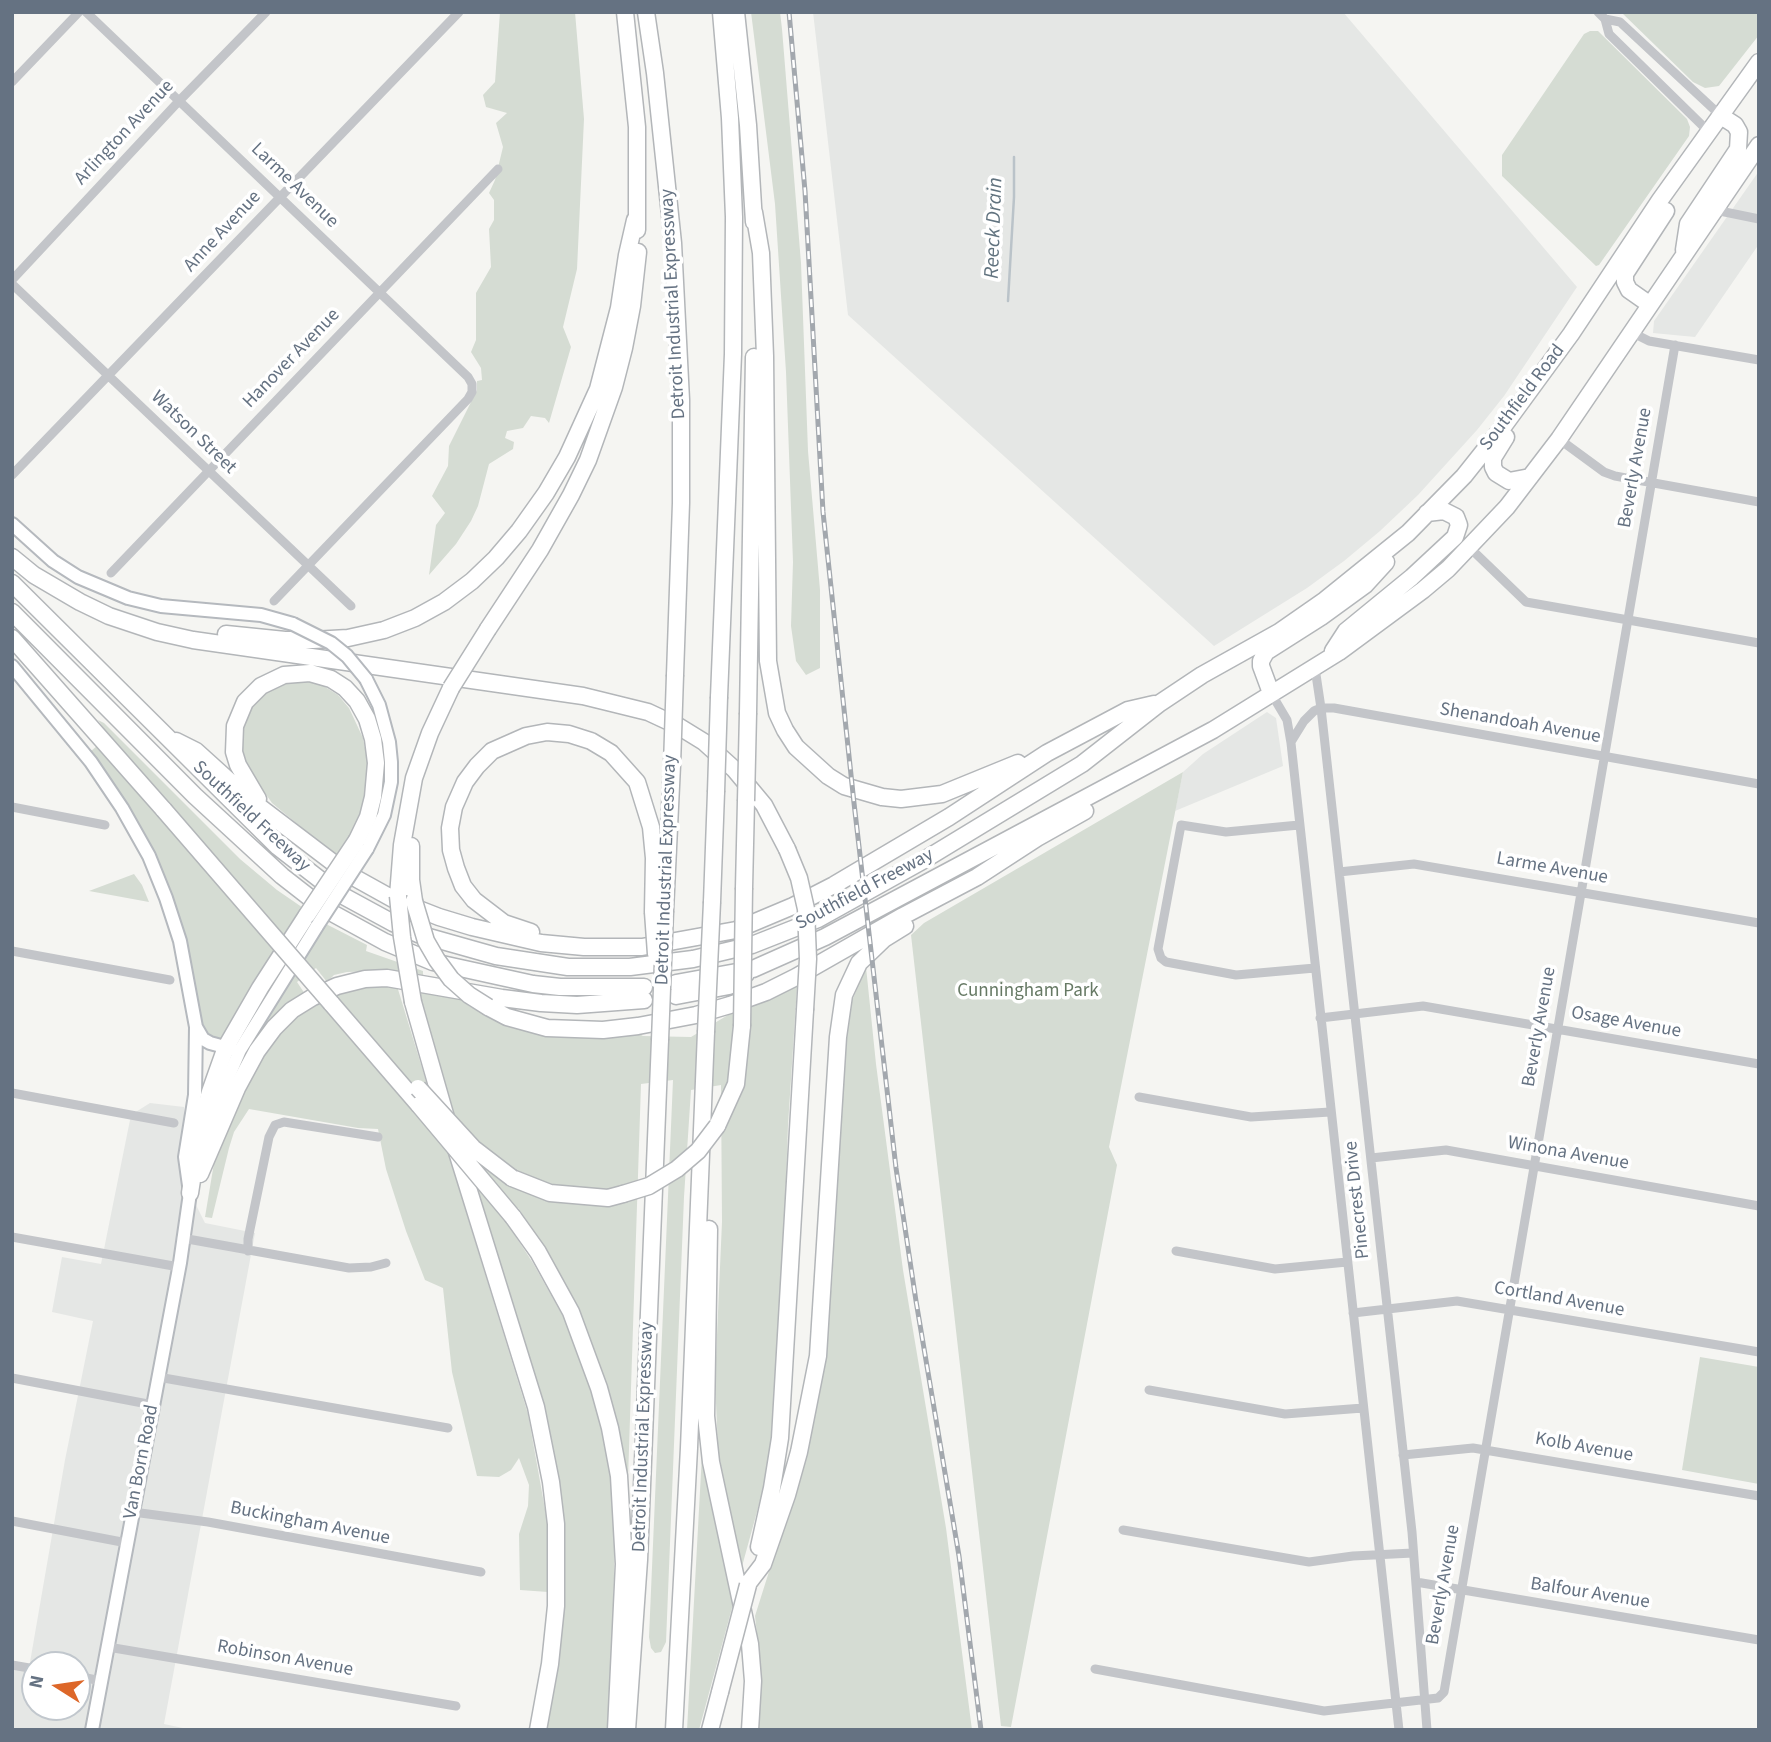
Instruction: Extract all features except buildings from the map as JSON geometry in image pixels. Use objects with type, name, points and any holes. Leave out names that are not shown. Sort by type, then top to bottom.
[{"type":"highway","points":[[109,616],[186,629],[285,640],[348,638],[384,630],[415,618],[472,581],[519,531],[546,493],[583,425],[610,350],[635,220],[637,127],[625,12]]},
{"type":"highway","name":"Detroit Industrial Expressway","points":[[627,1730],[639,1546],[660,1040],[671,994],[659,912],[672,765],[681,503],[681,400],[671,230],[646,12]]},
{"type":"highway","points":[[674,1730],[712,902],[733,354],[734,217],[730,118],[721,12]]},
{"type":"highway","points":[[347,1022],[371,1041],[486,1160],[512,1178],[550,1193],[608,1198],[649,1186],[677,1169],[698,1151],[717,1126],[730,1101],[740,1065],[755,329],[754,212],[736,12]]},
{"type":"highway","name":"Southfield Road","points":[[1217,666],[1279,632],[1314,607],[1394,544],[1464,476],[1570,334],[1759,62]]},
{"type":"highway","points":[[1683,254],[1688,224],[1738,149],[1739,132],[1735,125],[1721,116]]},
{"type":"highway","points":[[1649,304],[1629,290],[1625,274],[1689,179],[1705,138]]},
{"type":"highway","points":[[749,1583],[763,1564],[786,1495],[802,1439],[818,1356],[839,1012],[853,971],[884,939],[1037,838],[1202,745],[1213,730],[1321,663],[1423,590],[1507,507],[1559,439],[1759,145]]},
{"type":"highway","points":[[754,212],[761,253],[765,356],[768,661],[777,713],[785,730],[811,763],[844,786],[867,794],[901,799],[942,794],[1047,753]]},
{"type":"highway","points":[[537,1730],[550,1664],[556,1606],[556,1534],[551,1482],[536,1406],[433,1077],[413,1002],[402,937],[406,899],[406,814],[414,778],[451,688],[540,550],[571,495],[602,424],[614,387],[632,306],[639,241],[635,220]]},
{"type":"highway","points":[[1530,477],[1517,481],[1502,479],[1493,467],[1493,458],[1550,376],[1570,334]]},
{"type":"highway","points":[[1321,663],[1346,631],[1412,577],[1455,537],[1459,525],[1452,514],[1438,510],[1427,513]]},
{"type":"highway","points":[[1271,693],[1261,666],[1266,652],[1365,585],[1386,562],[1394,544]]},
{"type":"highway","points":[[12,557],[59,591],[109,616],[158,632],[193,640],[583,696],[648,712],[704,742],[734,769],[764,805],[788,849],[799,878],[806,909],[808,959],[780,1438],[770,1499],[710,1730]]},
{"type":"highway","name":"Southfield Freeway","points":[[12,583],[278,846],[336,892],[418,934],[496,956],[568,967],[630,967],[692,959],[752,945],[818,919],[923,860],[1082,764],[1160,703],[1217,666]]},
{"type":"highway","name":"Southfield Freeway","points":[[12,612],[195,796],[282,876],[323,908],[386,942],[433,962],[546,986],[644,993],[604,1004],[541,1003],[387,978],[365,979],[337,986],[292,1010],[257,1051],[237,1088],[200,1174]]},
{"type":"highway","points":[[12,638],[347,1022],[513,1217],[538,1252],[571,1312],[599,1388],[619,1476],[624,1564],[616,1730]]},
{"type":"highway","points":[[190,1193],[200,1128],[210,1091],[233,1049],[260,988],[312,920],[362,844],[373,797],[376,763],[373,739],[367,719],[357,701],[338,683],[321,675],[297,673],[275,678],[251,696],[237,718],[233,740],[235,758],[265,810]]},
{"type":"highway","points":[[165,736],[196,751],[248,799],[348,874],[393,899],[492,933],[561,946],[642,947],[736,930],[793,906],[844,880],[949,817],[1047,753],[1128,710],[1160,703]]},
{"type":"highway","name":"Southfield Freeway","points":[[671,994],[729,986],[753,969],[825,937],[1213,730]]},
{"type":"highway","points":[[659,912],[651,827],[646,805],[637,782],[611,753],[591,741],[569,734],[547,732],[526,736],[492,751],[465,782],[454,807],[450,828],[451,850],[463,886],[487,912],[504,923],[531,932],[622,941],[693,934],[753,922]]},
{"type":"highway","points":[[406,899],[426,941],[451,979],[488,1007],[526,1023],[570,1030],[626,1028],[696,1015],[766,992],[977,877]]},
{"type":"highway","points":[[700,1177],[709,1214],[706,1416],[711,1462],[750,1644],[753,1681],[750,1730]]},
{"type":"main road","points":[[12,524],[53,561],[78,577],[116,593],[161,606],[261,615],[293,624],[331,643],[347,656],[366,680],[383,716],[391,762],[384,815],[362,844]]},
{"type":"main road","name":"Van Born Road","points":[[12,666],[91,762],[122,808],[149,856],[180,941],[196,1027],[195,1095],[185,1157],[190,1193],[179,1267],[92,1730]]},
{"type":"main road","points":[[196,1027],[203,1039],[233,1049]]},
{"type":"main road","name":"Van Born Road","points":[[190,1193],[200,1174],[233,1049]]},
{"type":"street","points":[[12,82],[79,12]]},
{"type":"street","name":"Larme Avenue","points":[[86,12],[468,377],[472,388],[468,399],[307,566]]},
{"type":"street","name":"Arlington Avenue","points":[[12,282],[179,101],[266,12]]},
{"type":"street","name":"Anne Avenue","points":[[12,475],[459,12]]},
{"type":"street","points":[[1602,15],[1620,22],[1721,116]]},
{"type":"street","points":[[1602,15],[1609,34],[1705,138]]},
{"type":"street","name":"Hanover Avenue","points":[[111,573],[498,169]]},
{"type":"street","points":[[1715,211],[1759,219]]},
{"type":"street","name":"Watson Street","points":[[12,282],[351,606]]},
{"type":"street","points":[[1633,332],[1647,340],[1759,360]]},
{"type":"street","name":"Beverly Avenue","points":[[1425,1700],[1438,1698],[1444,1692],[1675,345]]},
{"type":"street","points":[[1559,439],[1609,474],[1759,502]]},
{"type":"street","points":[[1469,547],[1526,601],[1759,643]]},
{"type":"street","points":[[274,601],[307,566]]},
{"type":"street","name":"Pinecrest Drive","points":[[1321,663],[1321,708],[1403,1455],[1429,1729]]},
{"type":"street","name":"Pinecrest Drive","points":[[1271,693],[1287,720],[1291,743],[1399,1730]]},
{"type":"street","points":[[1291,743],[1304,721],[1321,708]]},
{"type":"street","name":"Shenandoah Avenue","points":[[1321,708],[1346,710],[1759,784]]},
{"type":"street","points":[[12,807],[105,825]]},
{"type":"street","points":[[1299,825],[1226,832],[1181,825],[1159,954],[1166,962],[1236,975],[1315,968]]},
{"type":"street","name":"Larme Avenue","points":[[1339,872],[1414,864],[1759,923]]},
{"type":"street","points":[[12,951],[170,980]]},
{"type":"street","name":"Osage Avenue","points":[[1320,1018],[1423,1006],[1759,1065]]},
{"type":"street","points":[[12,1093],[174,1123]]},
{"type":"street","points":[[1139,1097],[1261,1118],[1331,1112]]},
{"type":"street","points":[[248,1251],[248,1239],[269,1136],[275,1125],[284,1122],[378,1138]]},
{"type":"street","name":"Winona Avenue","points":[[1371,1158],[1446,1150],[1759,1206]]},
{"type":"street","points":[[12,1237],[179,1267]]},
{"type":"street","points":[[183,1238],[349,1268],[386,1263]]},
{"type":"street","points":[[1176,1251],[1275,1269],[1347,1262]]},
{"type":"street","name":"Cortland Avenue","points":[[1353,1313],[1457,1301],[1759,1352]]},
{"type":"street","points":[[158,1377],[448,1428]]},
{"type":"street","points":[[12,1378],[153,1405]]},
{"type":"street","points":[[1149,1390],[1285,1414],[1363,1408]]},
{"type":"street","name":"Kolb Avenue","points":[[1403,1455],[1473,1448],[1759,1496]]},
{"type":"street","name":"Buckingham Avenue","points":[[133,1512],[208,1522],[481,1572]]},
{"type":"street","points":[[12,1521],[127,1543]]},
{"type":"street","points":[[1124,1530],[1309,1562],[1413,1553]]},
{"type":"street","name":"Balfour Avenue","points":[[1416,1582],[1759,1640]]},
{"type":"street","name":"Robinson Avenue","points":[[108,1647],[456,1706]]},
{"type":"street","points":[[1095,1669],[1324,1711],[1425,1700]]},
{"type":"street","points":[[91,1679],[101,1681]]},
{"type":"shaded area","points":[[813,12],[1343,12],[1577,287],[1504,396],[1418,495],[1344,561],[1307,588],[1214,646],[848,315]]},
{"type":"shaded area","points":[[1759,171],[1759,244],[1695,337],[1653,333],[1654,321]]},
{"type":"shaded area","points":[[1267,712],[1276,718],[1283,766],[1175,811],[1183,772],[1203,754]]},
{"type":"shaded area","points":[[150,1103],[184,1107],[190,1193],[205,1223],[255,1233],[164,1724],[192,1730],[12,1730],[12,1665],[21,1667],[21,1721],[91,1721],[91,1651],[32,1651],[65,1460],[93,1321],[52,1312],[62,1257],[101,1264],[131,1115]]},
{"type":"green space","points":[[500,12],[575,12],[584,119],[577,269],[563,327],[571,347],[549,423],[545,418],[531,416],[523,428],[507,431],[505,438],[514,442],[513,449],[489,464],[478,506],[471,521],[456,544],[429,575],[436,525],[445,513],[432,496],[448,466],[449,446],[477,390],[477,381],[482,380],[481,368],[471,352],[476,340],[476,293],[491,267],[489,229],[494,220],[494,200],[489,193],[503,147],[496,123],[507,113],[486,107],[483,95],[495,82]]},
{"type":"green space","points":[[751,12],[780,12],[782,29],[801,263],[808,451],[820,590],[820,668],[806,675],[796,661],[791,626],[793,562],[786,372],[775,204]]},
{"type":"green space","points":[[1621,12],[1759,12],[1759,35],[1719,86],[1705,88],[1693,82]]},
{"type":"green space","points":[[1598,31],[1687,119],[1690,127],[1689,136],[1596,266],[1502,176],[1502,155],[1584,34]]},
{"type":"green space","points":[[314,680],[338,695],[349,708],[363,738],[367,759],[369,788],[357,828],[338,858],[272,803],[244,763],[241,750],[240,738],[244,718],[257,697],[280,682]]},
{"type":"green space","points":[[98,720],[240,859],[277,890],[328,925],[367,945],[366,951],[423,971],[423,975],[382,971],[347,972],[334,975],[327,982],[316,968],[297,982],[305,994],[255,1046],[230,1035],[227,1040],[217,1040],[209,1036],[199,1019],[190,959],[158,863],[120,792],[91,751],[109,736]]},
{"type":"green space","name":"Cunningham Park","points":[[1183,772],[1109,1147],[1117,1165],[1011,1727],[1001,1726],[911,935],[924,923]]},
{"type":"green space","points":[[134,874],[149,902],[89,891]]},
{"type":"green space","points":[[866,967],[903,1270],[946,1528],[972,1730],[759,1730],[759,1653],[755,1616],[778,1543],[820,1383],[832,1283],[847,1013]]},
{"type":"green space","points":[[397,986],[528,1414],[548,1526],[548,1592],[520,1590],[519,1534],[528,1506],[529,1485],[519,1458],[511,1470],[499,1477],[477,1476],[452,1372],[443,1288],[425,1280],[386,1169],[378,1129],[249,1109],[234,1132],[212,1218],[205,1217],[214,1163],[224,1130],[245,1084],[276,1035],[292,1018],[335,992]]},
{"type":"green space","points":[[788,987],[797,987],[773,1429],[766,1479],[741,1570],[718,1450],[715,1380],[722,1222],[721,1085],[691,1090],[684,1197],[666,1642],[661,1652],[655,1653],[651,1648],[649,1637],[673,1080],[641,1084],[628,1479],[625,1479],[609,1394],[592,1343],[570,1294],[546,1249],[518,1208],[505,1220],[569,1327],[595,1395],[612,1483],[615,1529],[608,1730],[544,1730],[563,1529],[555,1457],[453,1116],[418,988],[459,997],[469,1006],[512,1028],[574,1037],[638,1033],[643,1036],[691,1037],[728,1015]]},
{"type":"green space","points":[[1700,1357],[1759,1367],[1759,1484],[1682,1470]]},
{"type":"green space","points":[[702,1454],[736,1593],[699,1730],[687,1730]]},
{"type":"waterway","name":"Reeck Drain","points":[[1008,301],[1014,157]]},
{"type":"railway","points":[[789,12],[805,191],[823,512],[854,803],[896,1168],[959,1556],[981,1730]]}]
